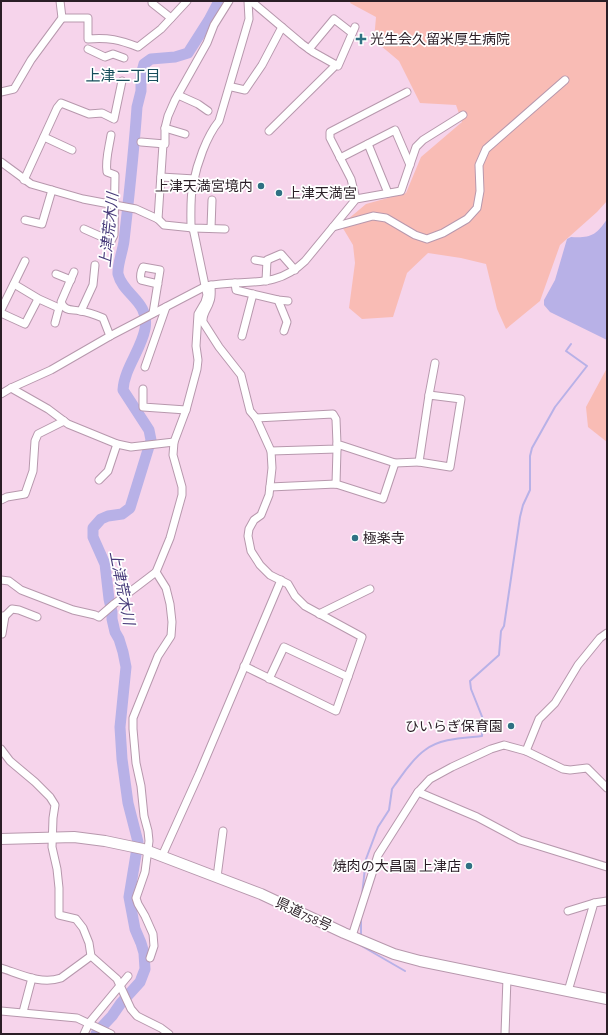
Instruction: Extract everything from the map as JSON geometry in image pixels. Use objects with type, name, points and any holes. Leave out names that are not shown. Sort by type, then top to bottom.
[{"type":"main road","name":"県道758号","points":[[1,839],[52,837],[95,840],[146,850],[261,894],[394,954],[420,961],[607,999]]},
{"type":"street","points":[[1,92],[14,89],[31,60],[62,18],[60,1]]},
{"type":"street","points":[[152,1],[152,3],[171,18]]},
{"type":"street","points":[[62,18],[88,18],[88,39],[98,38],[120,40],[138,47],[161,29],[187,1]]},
{"type":"street","points":[[158,219],[163,144],[165,144],[165,128],[168,116],[178,94],[207,43],[214,25],[229,1]]},
{"type":"street","points":[[250,1],[309,49],[336,65]]},
{"type":"street","points":[[244,666],[336,711],[362,637],[305,606],[295,596],[288,584],[270,575],[260,565],[252,551],[248,536],[249,529],[254,520],[260,515],[265,507],[270,486],[272,468],[271,451],[256,418],[250,411],[241,376],[219,347],[203,322],[202,317],[211,298],[192,228],[193,184],[206,141],[219,121],[249,19],[250,1]]},
{"type":"street","points":[[268,131],[336,65],[338,66],[354,30],[334,19],[309,49]]},
{"type":"street","points":[[232,87],[245,90],[262,65],[282,27]]},
{"type":"street","points":[[88,49],[105,57],[113,54],[124,58]]},
{"type":"street","points":[[333,226],[373,216],[386,218],[415,235],[427,239],[443,233],[467,219],[477,208],[480,191],[479,165],[486,149],[565,80]]},
{"type":"street","points":[[24,180],[57,108],[61,103],[89,114],[102,113],[114,119],[122,81]]},
{"type":"street","points":[[356,199],[351,179],[330,138],[330,132],[407,92]]},
{"type":"street","points":[[178,94],[208,111]]},
{"type":"street","points":[[1,394],[51,370],[110,336],[208,285],[266,281],[277,279],[295,270],[305,261],[356,199],[401,190],[416,147],[423,140],[463,115]]},
{"type":"street","points":[[165,128],[185,134]]},
{"type":"street","points":[[340,158],[395,130],[410,165]]},
{"type":"street","points":[[84,229],[111,242],[114,235],[115,175],[107,172],[106,167],[106,159],[111,135]]},
{"type":"street","points":[[44,137],[72,150]]},
{"type":"street","points":[[141,142],[163,144]]},
{"type":"street","points":[[368,144],[388,193]]},
{"type":"street","points":[[1,162],[31,184],[136,210],[158,219],[164,225],[225,229]]},
{"type":"street","points":[[161,177],[195,179]]},
{"type":"street","points":[[25,220],[42,224],[52,190]]},
{"type":"street","points":[[211,228],[212,200]]},
{"type":"street","points":[[266,281],[267,260],[281,254],[295,270]]},
{"type":"street","points":[[255,260],[267,262]]},
{"type":"street","points":[[25,261],[1,311],[25,324],[38,299]]},
{"type":"street","points":[[81,311],[93,285],[95,265]]},
{"type":"street","points":[[55,323],[61,302],[74,272]]},
{"type":"street","points":[[56,274],[70,280]]},
{"type":"street","points":[[235,282],[236,290],[288,301]]},
{"type":"street","points":[[14,284],[38,299],[72,311],[81,311],[103,318],[110,336]]},
{"type":"street","points":[[153,314],[158,284]]},
{"type":"street","points":[[1,580],[9,581],[21,590],[73,610],[99,617],[156,572],[170,538],[182,495],[182,488],[174,455],[174,442],[186,410],[198,364],[196,346],[198,314],[205,302],[208,285]]},
{"type":"street","points":[[242,336],[253,294]]},
{"type":"street","points":[[278,300],[287,322],[284,331]]},
{"type":"street","points":[[145,366],[166,307]]},
{"type":"street","points":[[419,462],[435,363]]},
{"type":"street","points":[[11,388],[48,409],[68,424],[117,444],[131,447],[174,442]]},
{"type":"street","points":[[143,389],[143,407],[186,410]]},
{"type":"street","points":[[271,451],[337,446],[395,463],[419,462],[450,467],[461,399],[429,395]]},
{"type":"street","points":[[256,418],[333,414],[336,419],[336,484]]},
{"type":"street","points":[[1,500],[7,497],[25,494],[33,471],[35,442],[38,434],[64,421]]},
{"type":"street","points":[[99,480],[108,471],[117,444]]},
{"type":"street","points":[[270,486],[336,484],[383,499],[395,463]]},
{"type":"street","points":[[150,958],[154,946],[153,934],[136,898],[145,872],[148,831],[144,816],[141,786],[136,763],[133,718],[155,663],[171,636],[172,622],[170,604],[166,588],[156,572]]},
{"type":"street","points":[[162,856],[199,774],[281,580]]},
{"type":"street","points":[[319,614],[370,589]]},
{"type":"street","points":[[2,634],[3,616],[12,609],[37,617]]},
{"type":"street","points":[[526,750],[539,719],[555,703],[578,665],[600,638],[607,632]]},
{"type":"street","points":[[269,679],[284,648],[348,677]]},
{"type":"street","points":[[352,936],[378,856],[418,792],[430,779],[491,749],[504,745],[526,750],[563,769],[570,770],[587,768],[607,788]]},
{"type":"street","points":[[1,749],[10,761],[50,797],[55,805],[52,847],[57,869],[59,888],[59,915],[76,919],[83,928],[89,943],[91,956],[117,979],[131,1010],[137,1016],[164,1033]]},
{"type":"street","points":[[418,792],[476,817],[520,840],[607,867]]},
{"type":"street","points":[[217,877],[224,831]]},
{"type":"street","points":[[568,911],[594,903],[607,901]]},
{"type":"street","points":[[568,991],[594,903]]},
{"type":"street","points":[[1,968],[32,978],[56,980],[91,956]]},
{"type":"street","points":[[84,1034],[128,976]]},
{"type":"street","points":[[23,1012],[32,978]]},
{"type":"street","points":[[505,1034],[507,978]]},
{"type":"street","points":[[1,1011],[77,1018],[108,1032]]},
{"type":"shaded area","points":[[351,1],[607,1],[607,201],[560,245],[540,301],[506,329],[497,309],[486,264],[461,258],[428,253],[407,273],[393,317],[362,319],[349,308],[355,263],[353,245],[341,225],[366,204],[406,193],[421,157],[462,122],[456,105],[420,103],[399,61],[374,40],[376,17],[350,3]]},
{"type":"shaded area","points":[[607,219],[607,340],[550,312],[544,305],[544,300],[555,280],[567,239],[571,237],[592,235]]},
{"type":"shaded area","points":[[607,368],[607,442],[588,427],[586,407]]},
{"type":"waterway","name":"上津荒木川","points":[[96,1034],[140,982],[145,969],[144,953],[135,929],[129,897],[138,842],[128,803],[122,759],[120,727],[126,667],[123,652],[115,632],[112,619],[105,564],[93,537],[93,528],[101,519],[108,516],[122,514],[130,508],[151,440],[149,430],[123,390],[129,367],[143,337],[145,329],[144,312],[140,305],[125,288],[118,274],[118,267],[124,241],[137,107],[141,91],[141,75],[144,64],[151,59],[175,57],[188,53],[219,1]]},
{"type":"waterway","points":[[362,895],[366,859],[378,827],[389,810],[392,789],[404,772],[420,754],[431,746],[452,739],[482,736],[483,719],[471,689],[470,681],[499,655],[501,631],[504,626],[520,517],[523,505],[530,490],[530,456],[532,448],[555,407],[587,366],[566,351],[571,344]]},
{"type":"waterway","points":[[361,915],[361,937]]},
{"type":"waterway","points":[[360,945],[405,971]]},
{"type":"place","name":"光生会久留米厚生病院","points":[[361,39]]},
{"type":"place","name":"上津天満宮境内","points":[[261,186]]},
{"type":"place","name":"上津天満宮","points":[[279,193]]},
{"type":"place","name":"極楽寺","points":[[355,538]]},
{"type":"place","name":"ひいらぎ保育園","points":[[511,726]]},
{"type":"place","name":"焼肉の大昌園 上津店","points":[[469,866]]},
{"type":"district","name":"上津二丁目","points":[[123,76]]}]
